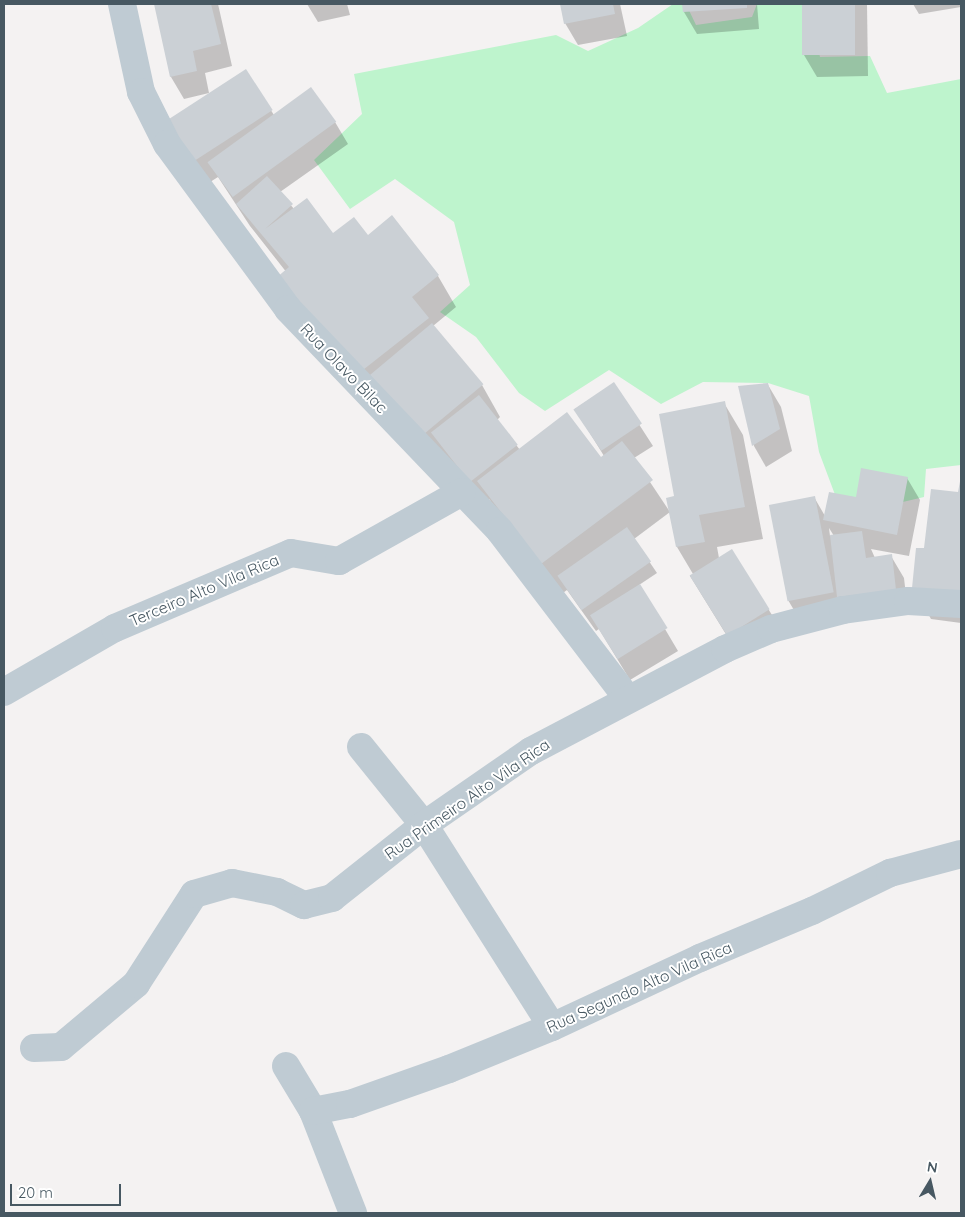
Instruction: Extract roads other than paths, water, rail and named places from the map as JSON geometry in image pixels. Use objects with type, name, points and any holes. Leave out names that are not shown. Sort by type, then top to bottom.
[{"type":"street","name":"Rua Olavo Bilac","points":[[122,4],[141,92],[167,144],[288,309],[500,531],[627,698]]},
{"type":"street","name":"Terceiro Alto Vila Rica","points":[[4,692],[115,628],[291,553],[340,561],[462,492]]},
{"type":"street","name":"Rua Primeiro Alto Vila Rica","points":[[34,1048],[61,1047],[136,984],[194,894],[232,883],[277,892],[304,905],[332,898],[424,825],[531,750],[627,698],[771,629],[872,605],[908,601],[961,604]]},
{"type":"street","points":[[361,747],[424,825],[552,1027]]},
{"type":"street","name":"Rua Segundo Alto Vila Rica","points":[[313,1111],[350,1104],[552,1027],[700,958],[812,911],[890,872],[961,854]]},
{"type":"street","points":[[286,1066],[313,1111],[354,1213]]}]
